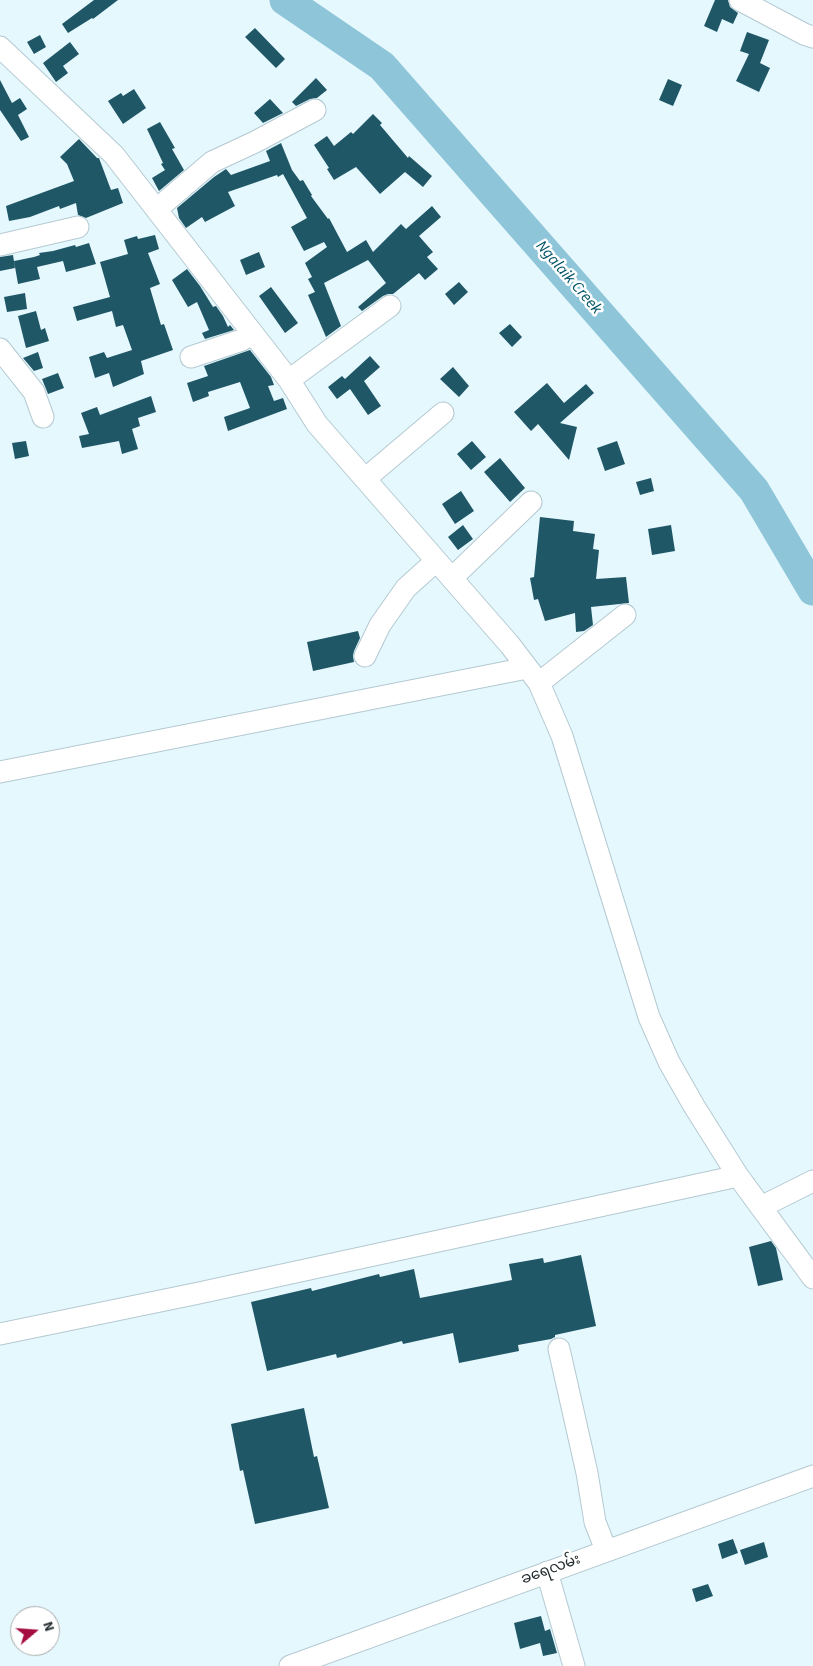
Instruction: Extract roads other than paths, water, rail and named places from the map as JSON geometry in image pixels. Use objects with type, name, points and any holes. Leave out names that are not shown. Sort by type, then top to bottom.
[{"type":"street","points":[[740,0],[813,37]]},
{"type":"street","points":[[0,47],[114,154],[289,380],[316,424],[510,645],[533,675],[562,736],[649,1017],[669,1062],[738,1176],[813,1278]]},
{"type":"street","points":[[157,209],[212,162],[256,142],[315,110]]},
{"type":"street","points":[[0,245],[78,227]]},
{"type":"street","points":[[289,380],[390,306]]},
{"type":"street","points":[[191,357],[234,343],[252,333]]},
{"type":"street","points":[[0,349],[34,392],[43,417]]},
{"type":"street","points":[[365,479],[443,414]]},
{"type":"street","points":[[452,578],[531,502]]},
{"type":"street","points":[[365,656],[380,625],[406,588],[436,560]]},
{"type":"street","points":[[0,772],[533,675],[625,615]]},
{"type":"street","points":[[0,1334],[199,1293],[738,1176]]},
{"type":"street","points":[[761,1207],[813,1181]]},
{"type":"street","points":[[559,1349],[587,1473],[595,1522],[606,1550]]},
{"type":"street","name":"ခရေလမ်း","points":[[290,1666],[813,1476]]},
{"type":"street","points":[[547,1572],[574,1666]]},
{"type":"waterway","name":"Ngalaik Creek","points":[[285,0],[382,66],[754,490],[813,590]]}]
